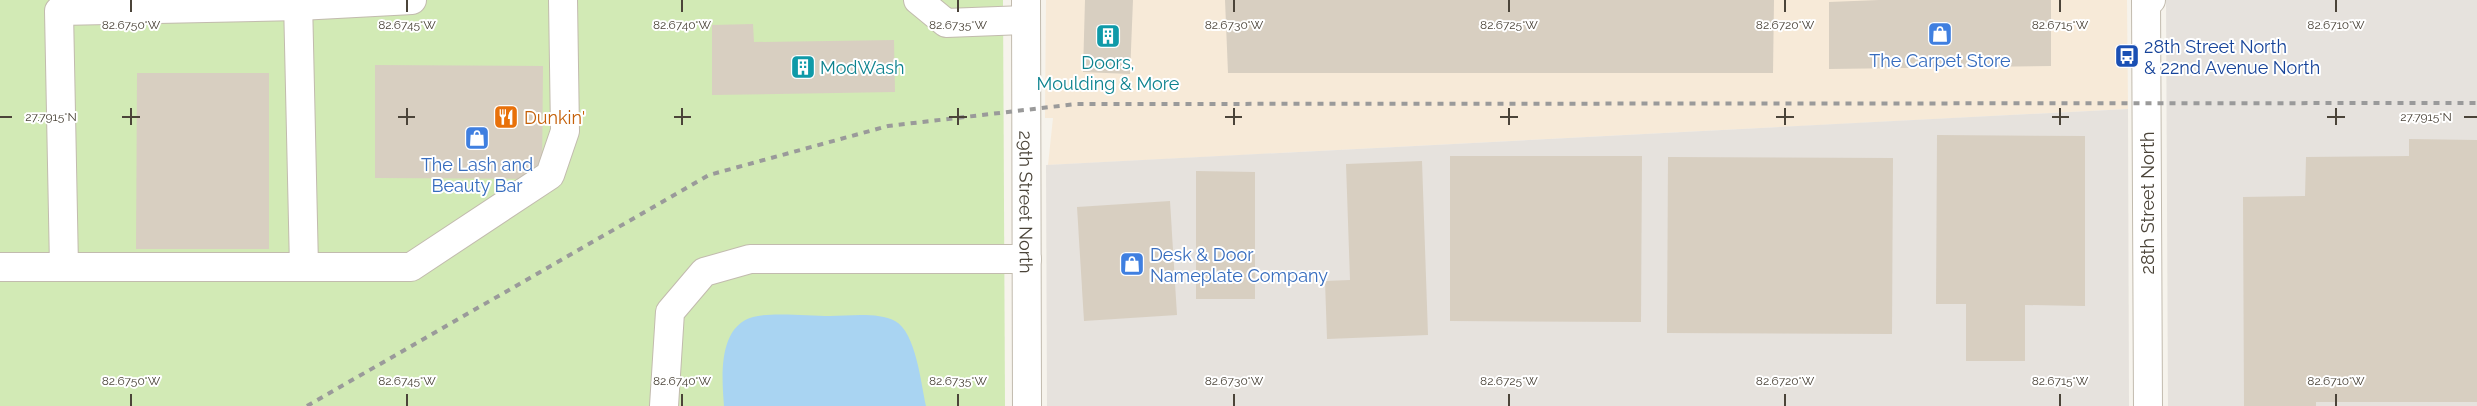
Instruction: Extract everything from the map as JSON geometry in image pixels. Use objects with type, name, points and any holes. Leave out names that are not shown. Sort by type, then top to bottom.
[{"type":"street","points":[[64,267],[59,11],[412,0]]},
{"type":"street","points":[[0,268],[411,267],[550,176],[565,132],[563,0]]},
{"type":"street","points":[[918,0],[946,23],[1026,10]]},
{"type":"street","points":[[2146,0],[2151,0]]},
{"type":"street","name":"28th Street North","points":[[2146,0],[2148,406]]},
{"type":"street","points":[[298,3],[304,267]]},
{"type":"street","name":"29th Street North","points":[[1026,10],[1027,406]]},
{"type":"street","points":[[664,406],[670,312],[704,272],[750,259],[1027,259]]},
{"type":"shaded area","points":[[1046,0],[2127,0],[2128,109],[1048,165],[1053,118],[1045,118]]},
{"type":"shaded area","points":[[2166,0],[2477,0],[2477,406],[2168,406]]},
{"type":"shaded area","points":[[2128,109],[2129,406],[1047,406],[1046,165]]},
{"type":"green space","points":[[0,0],[1003,0],[1005,406],[0,406]]},
{"type":"water","points":[[770,315],[880,316],[895,321],[902,327],[913,347],[926,406],[724,406],[724,355],[727,342],[733,331],[741,323],[753,317]]},
{"type":"building","name":"Doors, Moulding & More","points":[[1085,0],[1133,0],[1130,74],[1083,72]]},
{"type":"building","points":[[1225,0],[1774,0],[1773,73],[1228,73]]},
{"type":"building","name":"The Carpet Store","points":[[1879,0],[2051,0],[2051,66],[1829,69],[1829,2]]},
{"type":"building","name":"ModWash","points":[[753,24],[754,42],[894,40],[895,92],[712,95],[712,25]]},
{"type":"building","points":[[375,65],[543,66],[542,179],[375,178]]},
{"type":"building","points":[[137,73],[269,73],[269,249],[136,249]]},
{"type":"building","points":[[1937,135],[2085,136],[2085,306],[2025,305],[2025,361],[1966,361],[1966,304],[1936,304]]},
{"type":"building","points":[[2409,139],[2477,140],[2477,402],[2316,402],[2316,406],[2244,406],[2243,197],[2305,196],[2306,157],[2409,156]]},
{"type":"building","points":[[1450,156],[1642,156],[1641,322],[1450,321]]},
{"type":"building","points":[[1668,157],[1893,158],[1892,334],[1667,333]]},
{"type":"building","points":[[1422,161],[1428,335],[1327,339],[1325,281],[1350,280],[1346,164]]},
{"type":"building","points":[[1196,171],[1255,172],[1255,299],[1196,299]]},
{"type":"building","points":[[1170,201],[1177,315],[1084,321],[1077,207]]},
{"type":"railway","points":[[307,406],[709,175],[888,126],[1076,104],[2477,103]]},
{"type":"place","name":"The Carpet Store","points":[[1940,34]]},
{"type":"place","name":"Doors, Moulding & More","points":[[1108,36]]},
{"type":"place","name":"28th Street North & 22nd Avenue North","points":[[2127,56]]},
{"type":"place","name":"ModWash","points":[[803,67]]},
{"type":"place","name":"Dunkin'","points":[[506,117]]},
{"type":"place","name":"The Lash and Beauty Bar","points":[[477,138]]},
{"type":"place","name":"Desk & Door Nameplate Company","points":[[1132,264]]}]
